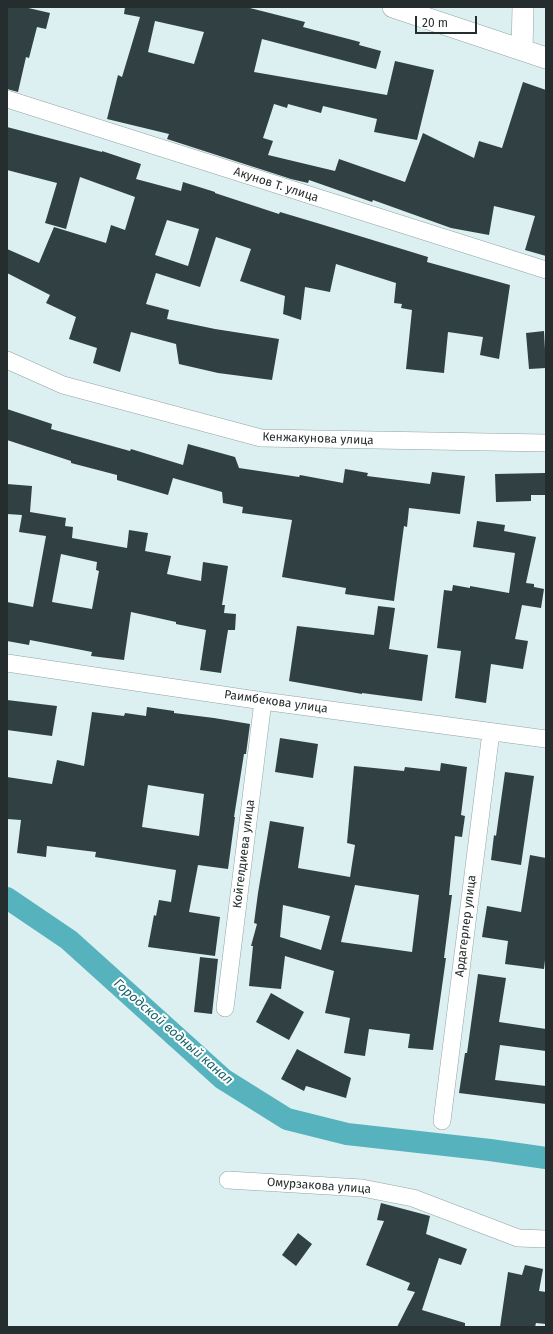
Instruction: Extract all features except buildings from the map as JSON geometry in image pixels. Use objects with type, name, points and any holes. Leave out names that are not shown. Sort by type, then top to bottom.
[{"type":"street","points":[[393,7],[546,58]]},
{"type":"street","points":[[522,50],[523,7]]},
{"type":"street","name":"Акунов Т. улица","points":[[7,99],[546,270]]},
{"type":"street","name":"Кенжакунова улица","points":[[7,360],[63,385],[261,438],[546,443]]},
{"type":"street","name":"Раимбекова улица","points":[[7,663],[263,701],[546,739]]},
{"type":"street","name":"Койгелдиева улица","points":[[225,1008],[263,701]]},
{"type":"street","name":"Ардагерлер улица","points":[[442,1121],[491,732]]},
{"type":"street","name":"Омурзакова улица","points":[[228,1180],[362,1188],[413,1198],[518,1238],[546,1239]]},
{"type":"waterway","name":"Городской водный канал","points":[[7,898],[69,940],[223,1079],[287,1119],[347,1134],[490,1150],[546,1158]]}]
